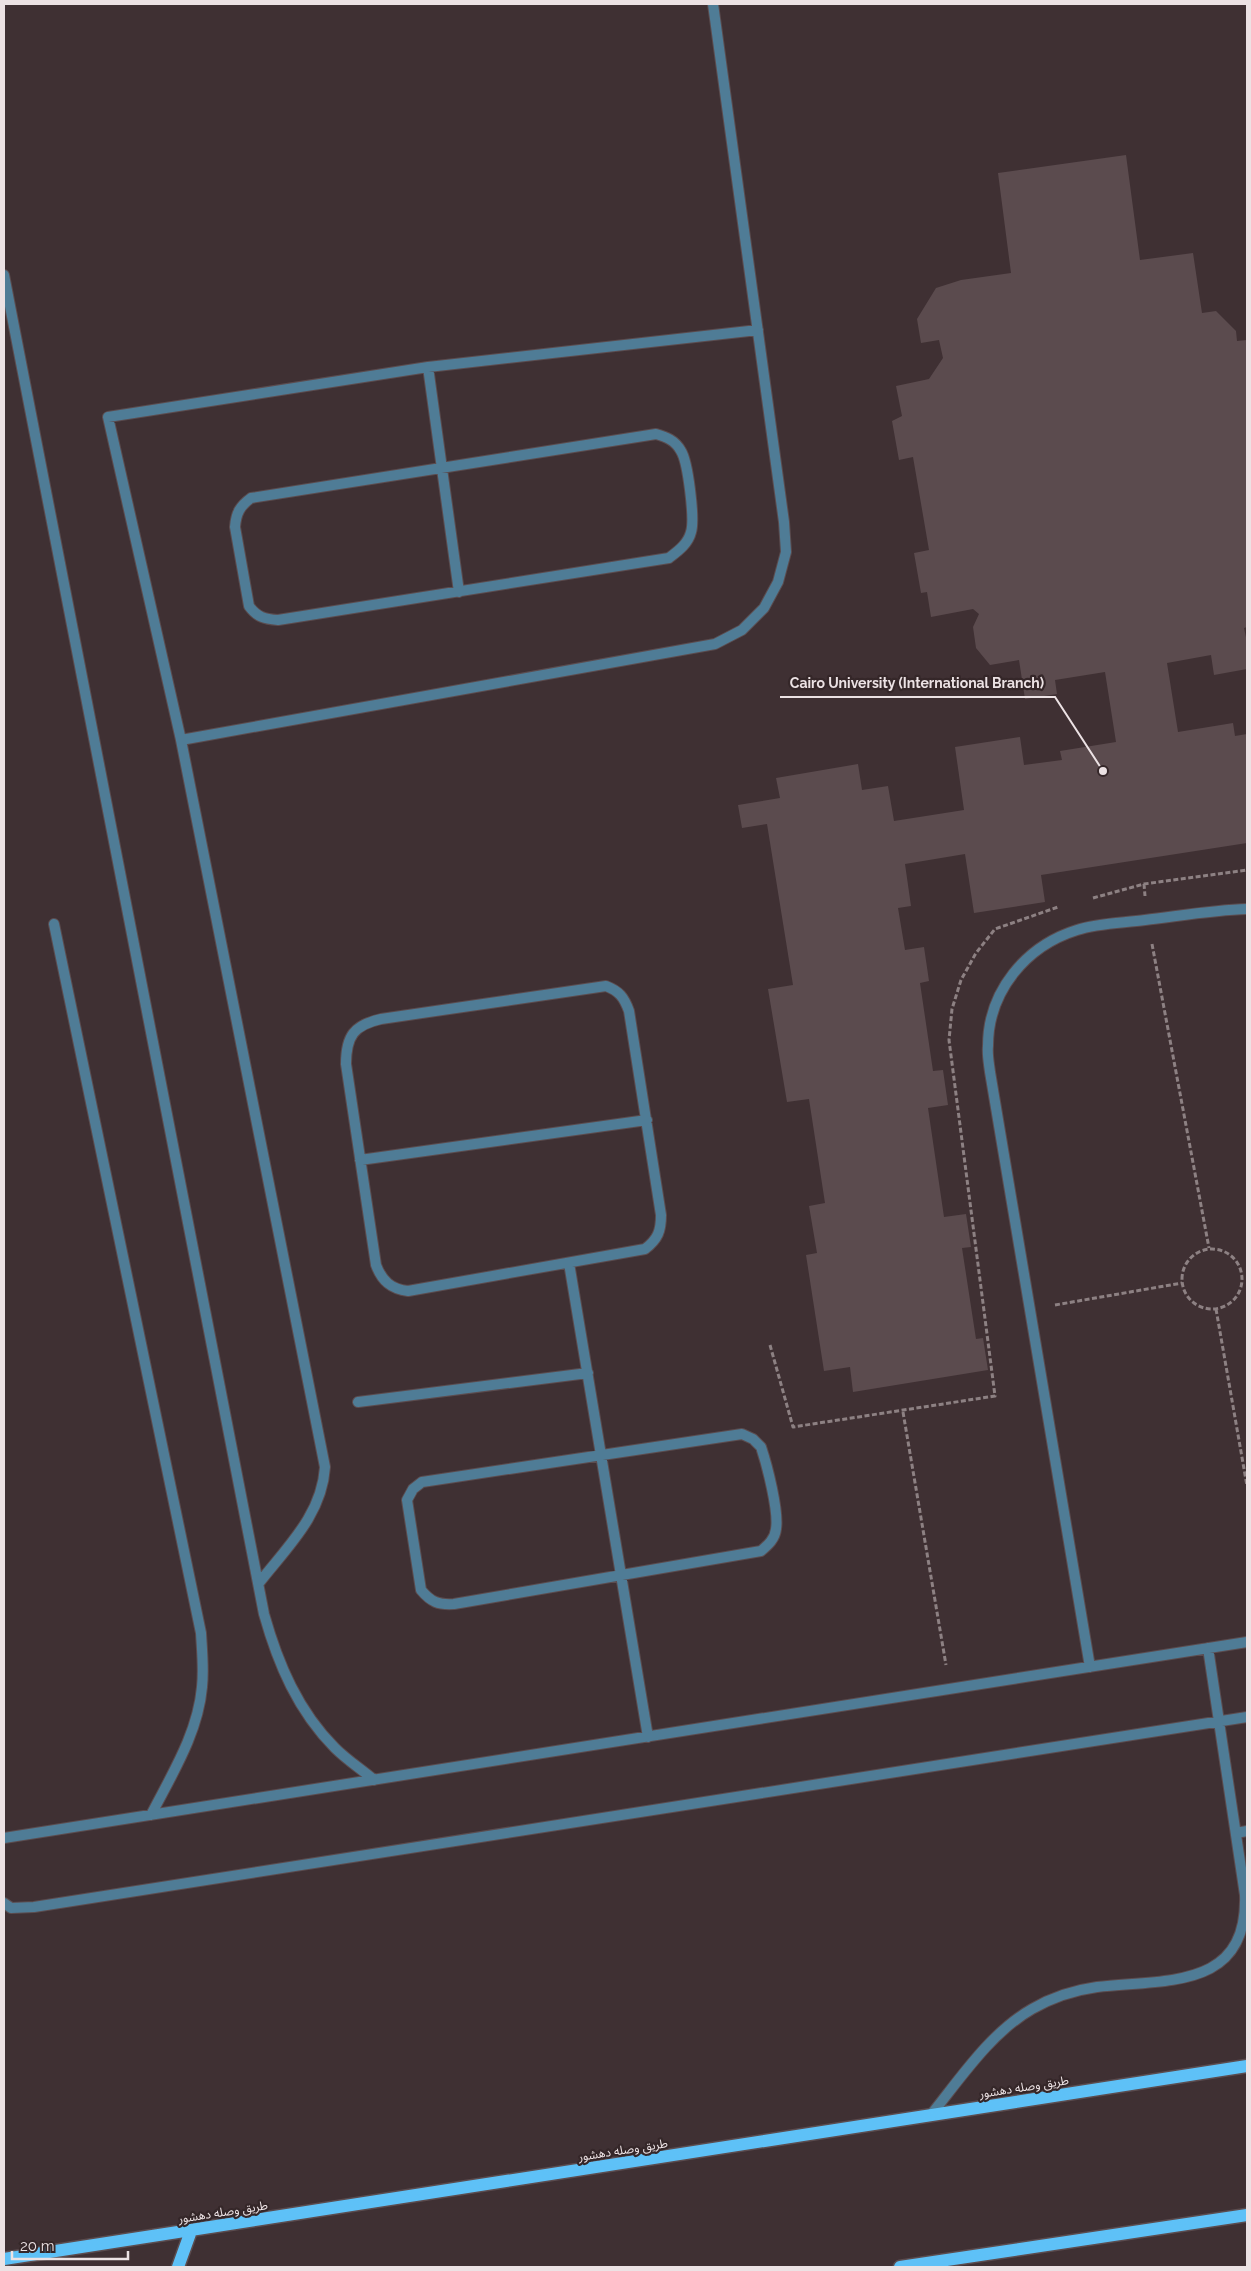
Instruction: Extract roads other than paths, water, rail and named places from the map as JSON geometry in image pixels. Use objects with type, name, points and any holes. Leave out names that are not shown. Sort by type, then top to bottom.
[{"type":"main road","name":"طريق وصله دهشور","points":[[4,2259],[191,2232],[1247,2066]]},
{"type":"main road","points":[[900,2267],[1247,2215]]},
{"type":"main road","points":[[178,2267],[191,2232]]},
{"type":"lane","points":[[181,740],[715,644],[742,630],[764,608],[778,582],[786,552],[784,522],[713,4]]},
{"type":"lane","points":[[4,275],[272,1644],[283,1672],[315,1726],[336,1749],[374,1780]]},
{"type":"lane","points":[[259,1583],[309,1519],[319,1502],[324,1483],[325,1467],[181,740],[108,417],[428,367],[758,330]]},
{"type":"lane","points":[[428,367],[459,592]]},
{"type":"lane","points":[[656,434],[671,439],[681,451],[686,466],[693,514],[691,532],[683,547],[669,558],[459,592],[278,620],[266,619],[256,615],[249,606],[236,527],[236,516],[242,505],[251,498],[656,434]]},
{"type":"lane","points":[[1090,1667],[990,1072],[988,1046],[991,1020],[1000,994],[1014,972],[1032,953],[1054,939],[1079,929],[1218,910],[1247,909]]},
{"type":"lane","points":[[54,924],[200,1633],[203,1660],[202,1687],[196,1718],[186,1747],[151,1815]]},
{"type":"lane","points":[[606,986],[617,990],[625,999],[647,1120],[661,1215],[661,1229],[656,1241],[645,1249],[408,1292],[397,1290],[380,1276],[376,1265],[346,1064],[346,1047],[353,1033],[366,1022],[606,986]]},
{"type":"lane","points":[[360,1160],[647,1120]]},
{"type":"lane","points":[[570,1263],[648,1737]]},
{"type":"lane","points":[[358,1402],[588,1373]]},
{"type":"lane","points":[[742,1434],[753,1439],[761,1447],[776,1516],[776,1530],[771,1542],[760,1551],[621,1576],[441,1605],[430,1600],[421,1590],[407,1500],[413,1489],[422,1482],[742,1434]]},
{"type":"lane","points":[[4,1838],[1247,1642]]},
{"type":"lane","points":[[930,2116],[1005,2028],[1032,2009],[1063,1996],[1094,1988],[1183,1978],[1202,1974],[1232,1950],[1241,1933],[1245,1914],[1244,1895],[1208,1648]]},
{"type":"lane","points":[[4,1903],[11,1908],[34,1907],[1247,1717]]},
{"type":"lane","points":[[1236,1833],[1247,1831]]},
{"type":"place","name":"Cairo University (International Branch)","points":[[1103,771]]}]
